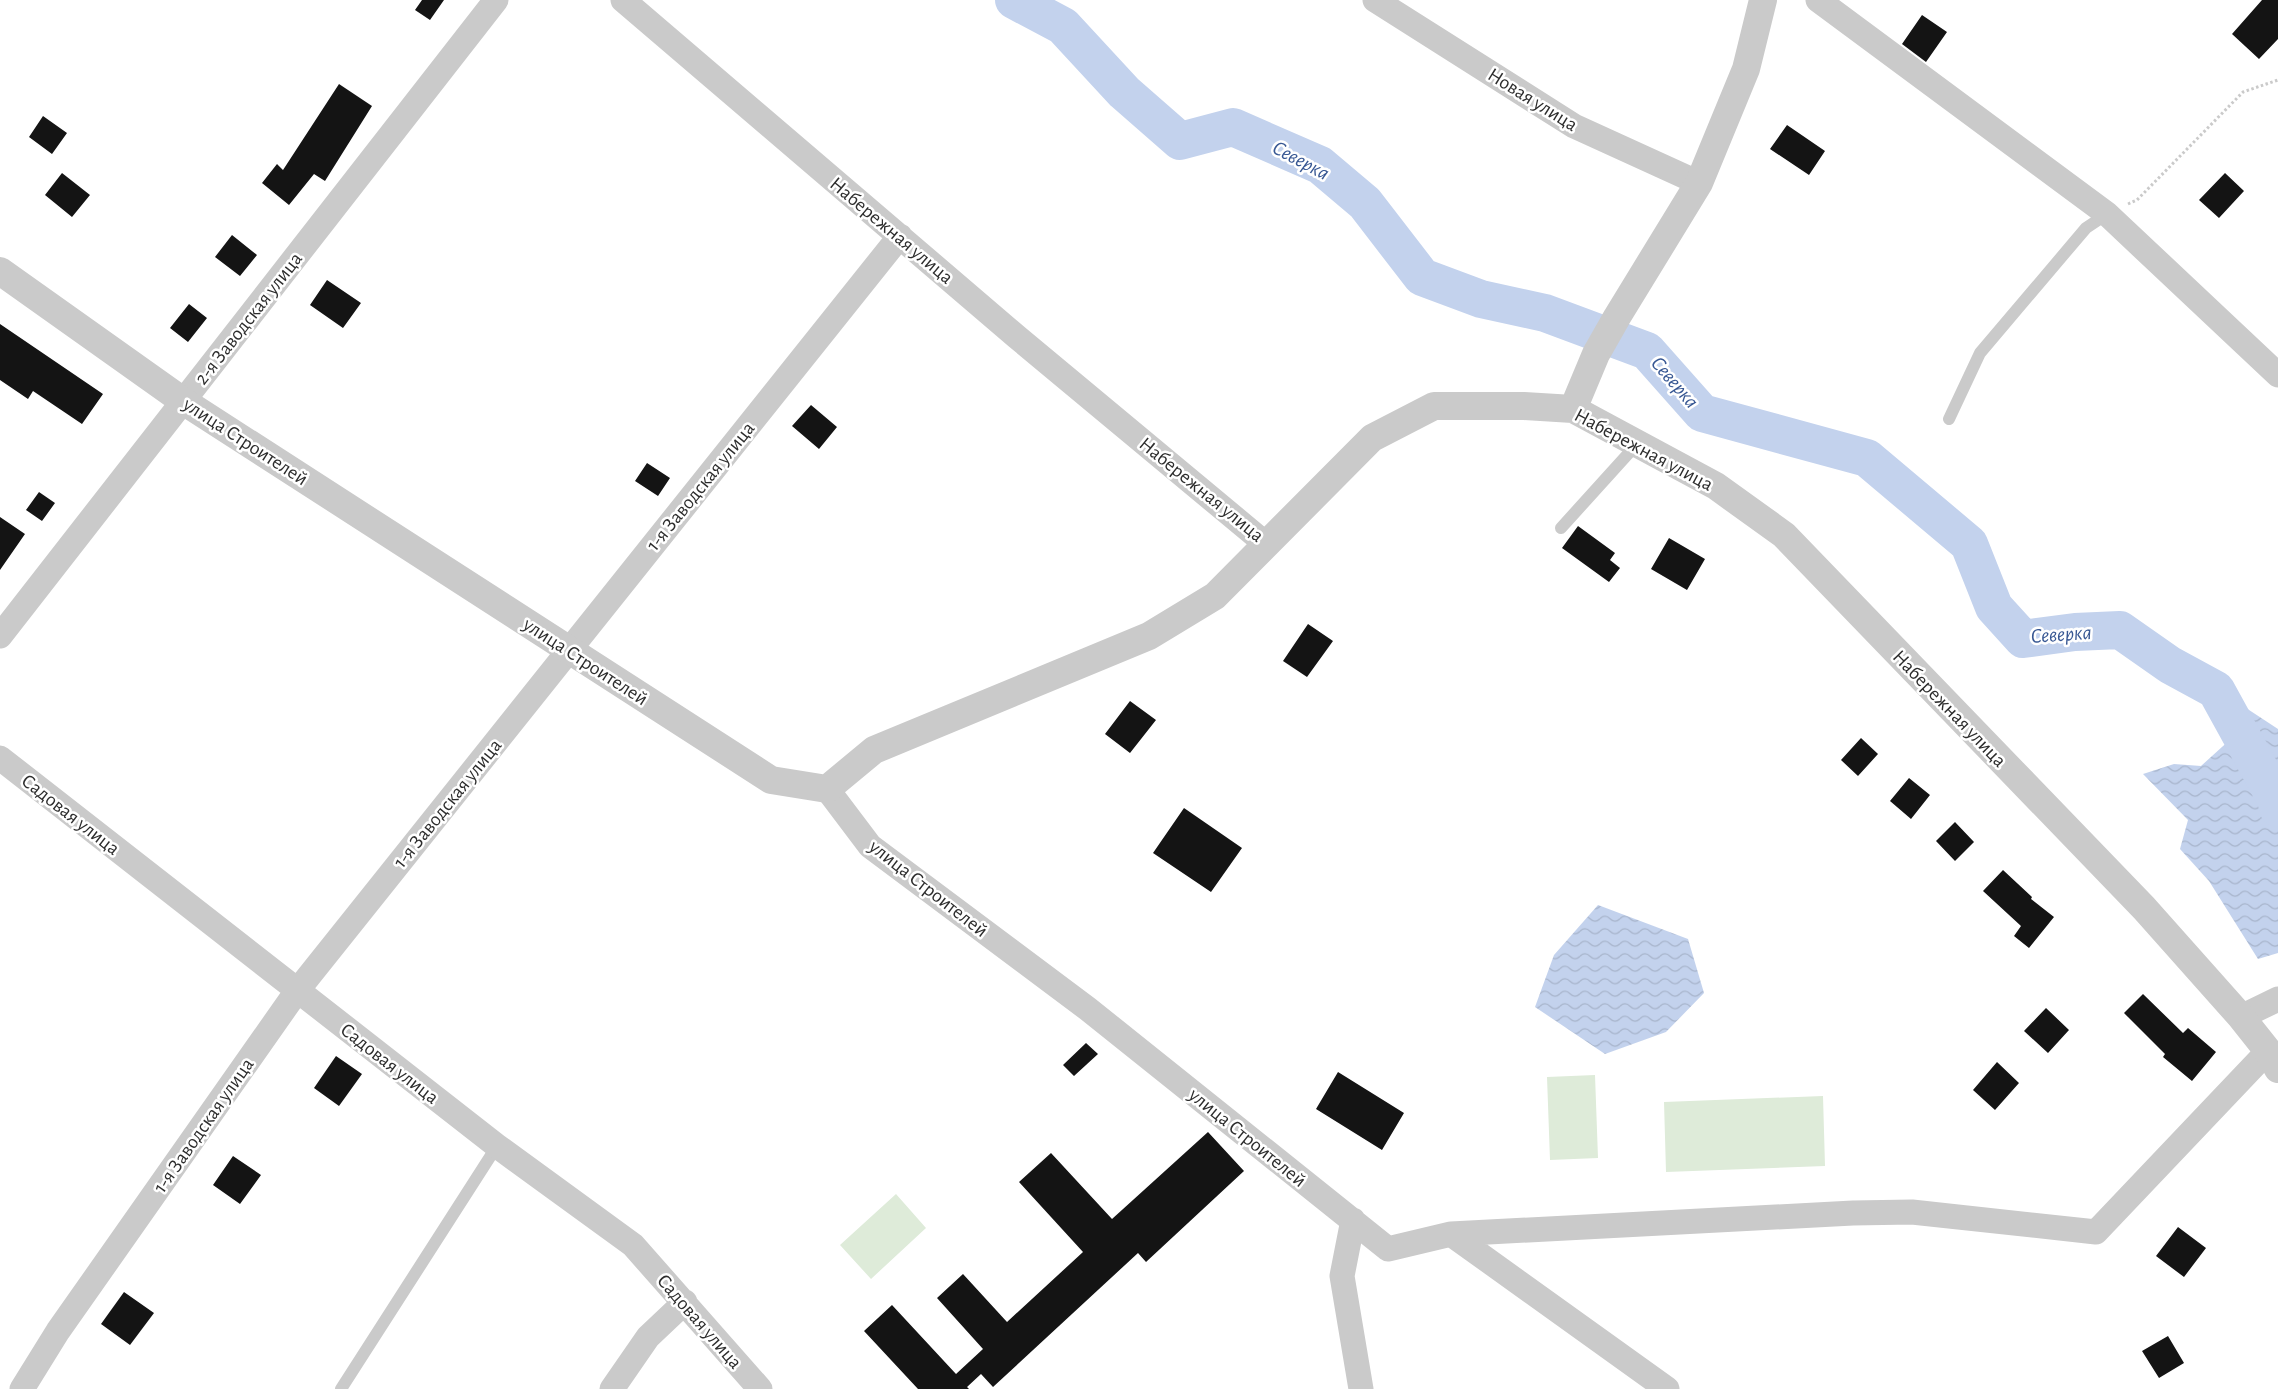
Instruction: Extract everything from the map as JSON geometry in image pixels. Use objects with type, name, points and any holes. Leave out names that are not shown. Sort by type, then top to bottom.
[{"type":"street","name":"2-я Заводская улица","points":[[0,636],[496,0]]},
{"type":"street","name":"Набережная улица","points":[[623,0],[1267,545],[1372,438],[1434,406],[1524,406],[1573,409],[1716,486],[1784,535],[2144,908],[2240,1017],[2273,1060]]},
{"type":"street","name":"Новая улица","points":[[1375,0],[1574,126],[1700,184]]},
{"type":"street","points":[[1573,409],[1596,354],[1616,317],[1700,184],[1746,69],[1763,0]]},
{"type":"street","points":[[1818,0],[2107,214],[2278,375]]},
{"type":"street","name":"1-я Заводская улица","points":[[22,1389],[58,1331],[297,991],[900,236]]},
{"type":"street","name":"улица Строителей","points":[[0,271],[182,401],[771,780],[826,789],[870,846],[1088,1009],[1388,1249],[1451,1234]]},
{"type":"street","points":[[826,789],[874,750],[1149,636],[1215,596],[1267,545]]},
{"type":"street","name":"Садовая улица","points":[[0,758],[497,1146],[632,1245],[685,1302],[760,1389]]},
{"type":"street","points":[[2240,1017],[2278,999]]},
{"type":"street","points":[[1451,1234],[1542,1230],[1852,1207],[2096,1232],[2273,1060]]},
{"type":"street","points":[[1353,1220],[1342,1276],[1360,1389]]},
{"type":"street","points":[[1451,1234],[1667,1389]]},
{"type":"street","points":[[612,1389],[648,1337],[685,1302]]},
{"type":"lane","points":[[1949,419],[1980,353],[2086,228],[2107,214]]},
{"type":"lane","points":[[1561,528],[1637,444]]},
{"type":"lane","points":[[341,1389],[497,1146]]},
{"type":"lane","points":[[1542,1230],[1564,1215]]},
{"type":"path","points":[[2107,214],[2137,200],[2243,92],[2278,80]]},
{"type":"green space","points":[[1595,1075],[1598,1158],[1550,1160],[1547,1077]]},
{"type":"green space","points":[[1823,1096],[1825,1166],[1666,1172],[1664,1102]]},
{"type":"green space","points":[[896,1194],[926,1228],[871,1279],[840,1245]]},
{"type":"water","points":[[2211,685],[2278,729],[2278,953],[2258,959],[2209,881],[2180,849],[2188,820],[2143,774],[2174,764],[2201,766],[2233,737]]},
{"type":"water","points":[[1598,905],[1688,939],[1704,993],[1666,1032],[1605,1054],[1535,1007],[1554,955]]},
{"type":"building","points":[[422,0],[444,0],[430,20],[415,10]]},
{"type":"building","points":[[2262,0],[2278,0],[2278,39],[2259,59],[2232,34]]},
{"type":"building","points":[[1922,15],[1947,32],[1926,62],[1902,44]]},
{"type":"building","points":[[339,84],[372,106],[325,181],[314,174],[289,205],[262,183],[277,164],[283,170]]},
{"type":"building","points":[[43,116],[67,133],[52,154],[29,137]]},
{"type":"building","points":[[1787,125],[1825,151],[1809,175],[1770,149]]},
{"type":"building","points":[[62,173],[90,195],[72,217],[45,195]]},
{"type":"building","points":[[2225,173],[2244,191],[2219,218],[2199,200]]},
{"type":"building","points":[[232,235],[257,255],[240,276],[215,257]]},
{"type":"building","points":[[327,280],[361,303],[343,328],[310,305]]},
{"type":"building","points":[[189,304],[207,318],[188,342],[170,328]]},
{"type":"building","points":[[0,324],[103,394],[82,424],[33,391],[28,399],[0,380]]},
{"type":"building","points":[[811,405],[837,427],[819,449],[792,426]]},
{"type":"building","points":[[647,463],[670,478],[658,496],[635,481]]},
{"type":"building","points":[[39,492],[55,503],[42,521],[26,510]]},
{"type":"building","points":[[0,517],[25,534],[0,570]]},
{"type":"building","points":[[1578,526],[1615,553],[1610,560],[1620,568],[1609,582],[1562,548]]},
{"type":"building","points":[[1669,538],[1705,559],[1687,590],[1651,569]]},
{"type":"building","points":[[1308,624],[1333,641],[1307,677],[1283,661]]},
{"type":"building","points":[[1130,701],[1156,720],[1130,753],[1105,734]]},
{"type":"building","points":[[1861,738],[1878,754],[1858,776],[1841,760]]},
{"type":"building","points":[[1909,778],[1930,795],[1911,819],[1890,801]]},
{"type":"building","points":[[1184,808],[1242,848],[1211,892],[1153,853]]},
{"type":"building","points":[[1955,822],[1974,842],[1955,861],[1936,841]]},
{"type":"building","points":[[2003,870],[2032,897],[2031,899],[2054,917],[2029,948],[2014,936],[2021,926],[1983,891]]},
{"type":"building","points":[[2143,994],[2183,1033],[2188,1028],[2216,1052],[2192,1081],[2163,1057],[2165,1054],[2124,1013]]},
{"type":"building","points":[[2046,1008],[2069,1030],[2048,1053],[2024,1031]]},
{"type":"building","points":[[1086,1043],[1098,1054],[1074,1076],[1063,1065]]},
{"type":"building","points":[[336,1056],[362,1074],[339,1106],[314,1088]]},
{"type":"building","points":[[1997,1062],[2019,1083],[1995,1110],[1973,1090]]},
{"type":"building","points":[[1338,1072],[1404,1113],[1382,1150],[1316,1109]]},
{"type":"building","points":[[1208,1132],[1244,1171],[1146,1262],[1138,1253],[993,1387],[981,1374],[967,1387],[969,1389],[918,1389],[864,1331],[892,1305],[956,1374],[983,1349],[937,1298],[963,1274],[1007,1322],[1083,1252],[1019,1182],[1051,1153],[1112,1219]]},
{"type":"building","points":[[233,1156],[261,1175],[240,1204],[213,1185]]},
{"type":"building","points":[[2178,1227],[2206,1248],[2184,1277],[2156,1256]]},
{"type":"building","points":[[124,1292],[154,1313],[130,1345],[101,1324]]},
{"type":"building","points":[[2168,1336],[2184,1363],[2159,1378],[2142,1351]]},
{"type":"waterway","name":"Северка","points":[[1014,0],[1063,26],[1124,92],[1180,141],[1233,127],[1320,165],[1365,203],[1422,277],[1481,299],[1545,313],[1647,351],[1702,413],[1867,458],[1969,544],[1994,607],[2023,639],[2075,632],[2120,630],[2170,665],[2216,690],[2276,799],[2278,808]]}]
